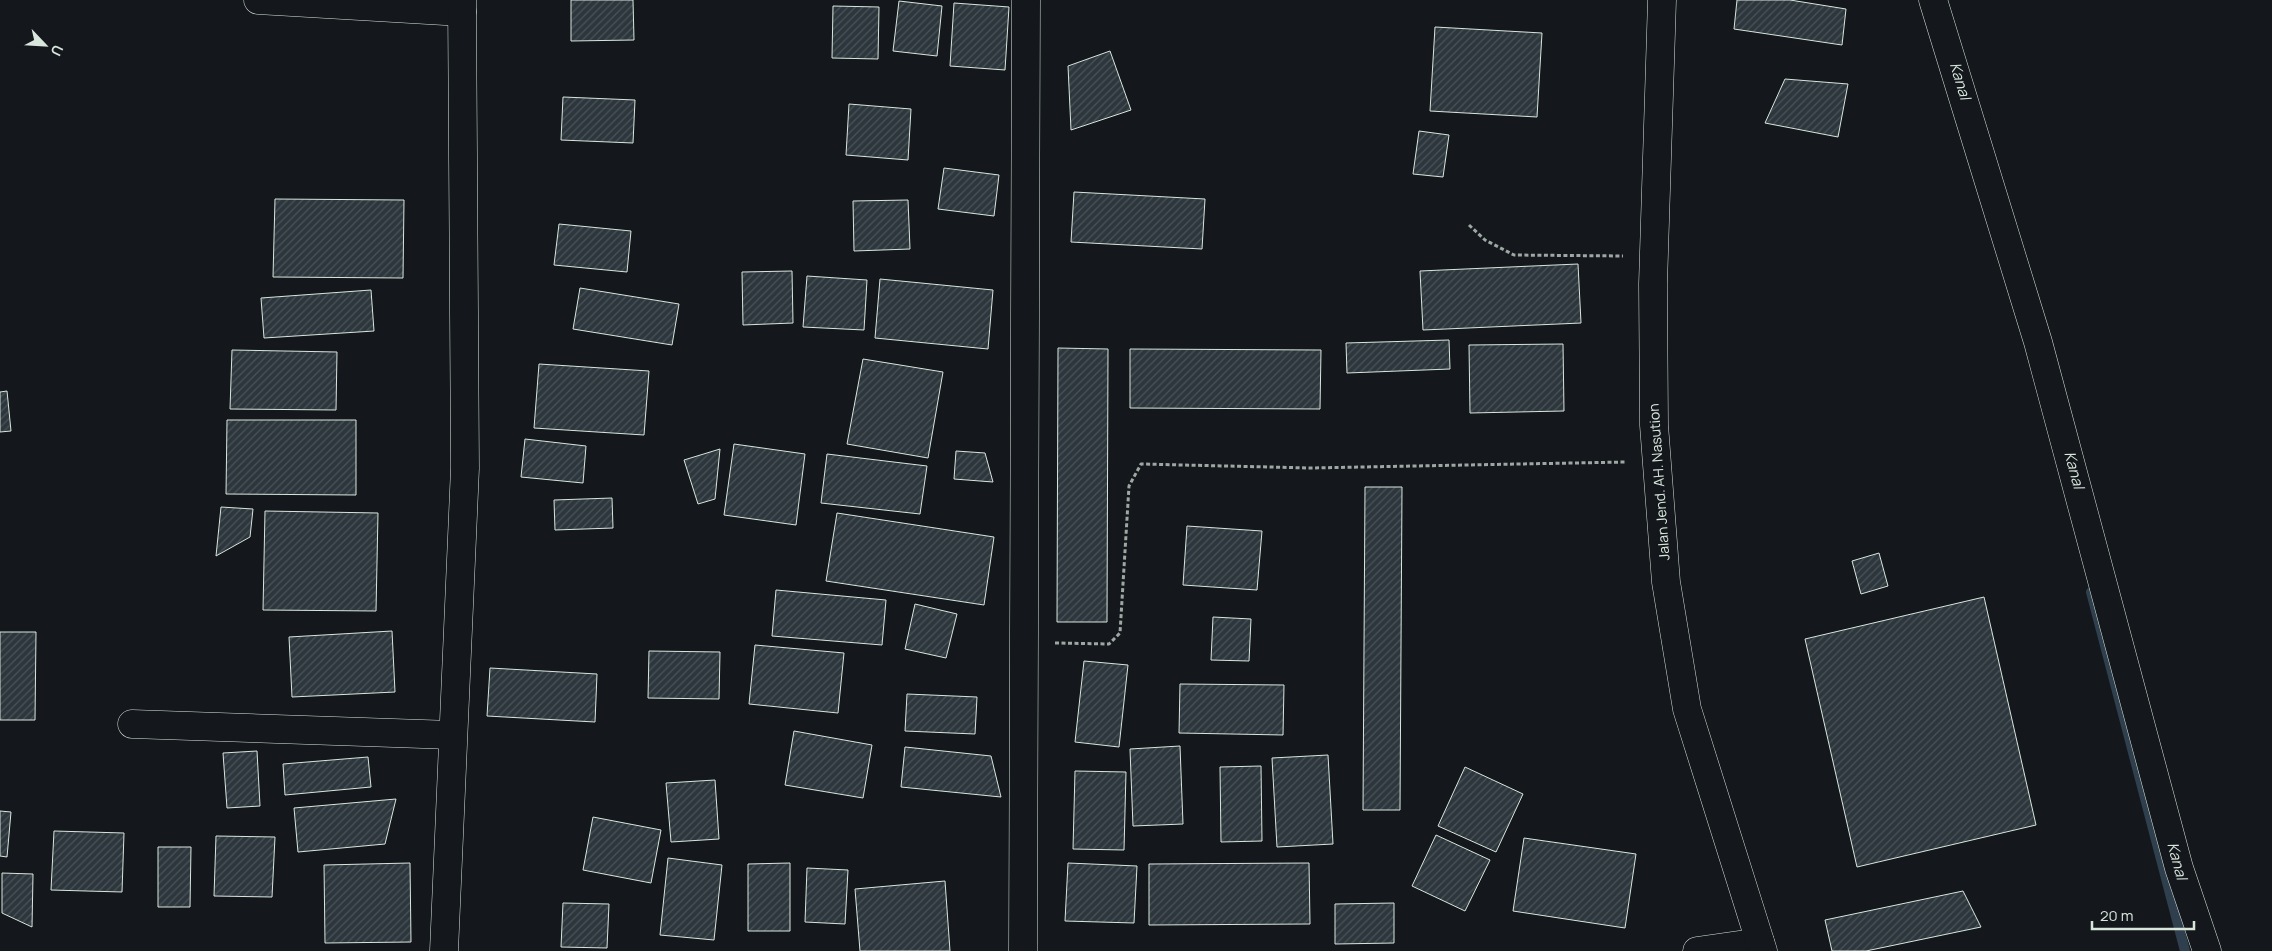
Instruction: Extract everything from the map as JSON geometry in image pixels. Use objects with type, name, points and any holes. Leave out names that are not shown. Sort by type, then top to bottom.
[{"type":"main road","points":[[258,0],[462,6],[465,468],[444,951]]},
{"type":"main road","points":[[1023,951],[1026,0]]},
{"type":"main road","name":"Jalan Jend. AH. Nasution","points":[[1662,0],[1654,256],[1654,425],[1666,582],[1687,709],[1762,947]]},
{"type":"main road","points":[[1933,0],[2038,342],[2179,868],[2207,951]]},
{"type":"main road","points":[[132,724],[452,735]]},
{"type":"main road","points":[[1697,951],[1762,947]]},
{"type":"path","points":[[1469,225],[1484,240],[1514,255],[1654,256]]},
{"type":"path","points":[[1024,643],[1109,644],[1120,633],[1130,486],[1141,464],[1311,468],[1657,461]]},
{"type":"building","points":[[571,0],[633,0],[634,40],[571,41]]},
{"type":"building","points":[[1737,0],[1790,0],[1846,9],[1842,45],[1734,29]]},
{"type":"building","points":[[899,1],[942,6],[937,56],[893,51]]},
{"type":"building","points":[[954,3],[1009,7],[1005,70],[950,66]]},
{"type":"building","points":[[833,6],[879,7],[878,59],[832,58]]},
{"type":"building","points":[[1435,27],[1542,33],[1537,117],[1430,111]]},
{"type":"building","points":[[1110,51],[1131,110],[1071,130],[1068,66]]},
{"type":"building","points":[[1785,79],[1848,84],[1838,137],[1765,123]]},
{"type":"building","points":[[563,97],[635,100],[633,143],[561,140]]},
{"type":"building","points":[[849,104],[911,109],[908,160],[846,155]]},
{"type":"building","points":[[1419,131],[1449,135],[1443,177],[1413,174]]},
{"type":"building","points":[[944,168],[999,175],[994,216],[938,209]]},
{"type":"building","points":[[1074,192],[1205,199],[1202,249],[1071,242]]},
{"type":"building","points":[[275,199],[404,200],[403,278],[273,277]]},
{"type":"building","points":[[908,200],[910,249],[854,251],[853,201]]},
{"type":"building","points":[[559,224],[631,231],[627,272],[554,265]]},
{"type":"building","points":[[1578,264],[1581,323],[1423,330],[1420,271]]},
{"type":"building","points":[[792,271],[793,323],[743,325],[742,272]]},
{"type":"building","points":[[807,276],[867,280],[864,330],[803,327]]},
{"type":"building","points":[[880,279],[993,290],[988,349],[875,338]]},
{"type":"building","points":[[580,288],[679,304],[672,345],[573,329]]},
{"type":"building","points":[[371,290],[374,331],[264,338],[261,298]]},
{"type":"building","points":[[1449,340],[1450,369],[1347,373],[1346,343]]},
{"type":"building","points":[[1563,344],[1564,411],[1470,413],[1469,345]]},
{"type":"building","points":[[1058,348],[1108,349],[1107,622],[1057,622]]},
{"type":"building","points":[[1130,349],[1321,350],[1320,409],[1130,408]]},
{"type":"building","points":[[232,350],[337,352],[336,410],[230,409]]},
{"type":"building","points":[[863,359],[943,372],[928,458],[847,444]]},
{"type":"building","points":[[539,364],[649,371],[644,435],[534,428]]},
{"type":"building","points":[[7,391],[11,431],[0,432],[0,392]]},
{"type":"building","points":[[227,420],[356,420],[356,495],[226,494]]},
{"type":"building","points":[[525,439],[586,446],[583,483],[521,477]]},
{"type":"building","points":[[734,444],[805,454],[796,525],[724,515]]},
{"type":"building","points":[[720,449],[715,499],[698,504],[684,460]]},
{"type":"building","points":[[956,451],[985,453],[993,482],[954,479]]},
{"type":"building","points":[[827,454],[927,466],[920,514],[821,503]]},
{"type":"building","points":[[1365,487],[1402,487],[1400,810],[1363,810]]},
{"type":"building","points":[[612,498],[613,528],[555,530],[554,500]]},
{"type":"building","points":[[221,507],[253,509],[250,537],[216,556]]},
{"type":"building","points":[[265,511],[378,513],[376,611],[263,610]]},
{"type":"building","points":[[837,513],[994,537],[984,605],[826,581]]},
{"type":"building","points":[[1187,526],[1262,531],[1257,590],[1183,585]]},
{"type":"building","points":[[1879,553],[1888,586],[1861,594],[1852,561]]},
{"type":"building","points":[[776,590],[886,600],[882,645],[772,636]]},
{"type":"building","points":[[1984,597],[2036,825],[1857,867],[1805,639]]},
{"type":"building","points":[[915,604],[957,614],[946,658],[905,649]]},
{"type":"building","points":[[1213,617],[1251,619],[1249,661],[1211,660]]},
{"type":"building","points":[[392,631],[395,692],[292,697],[289,637]]},
{"type":"building","points":[[0,632],[36,632],[35,720],[0,720]]},
{"type":"building","points":[[755,645],[844,653],[838,713],[749,704]]},
{"type":"building","points":[[649,651],[720,652],[719,699],[648,698]]},
{"type":"building","points":[[1084,661],[1128,665],[1119,747],[1075,742]]},
{"type":"building","points":[[490,668],[597,674],[595,722],[487,716]]},
{"type":"building","points":[[1180,684],[1284,685],[1283,735],[1179,733]]},
{"type":"building","points":[[907,694],[977,697],[975,734],[905,731]]},
{"type":"building","points":[[794,731],[872,745],[863,798],[785,785]]},
{"type":"building","points":[[1180,746],[1183,824],[1133,826],[1130,749]]},
{"type":"building","points":[[905,747],[991,756],[1001,797],[901,787]]},
{"type":"building","points":[[257,751],[260,806],[227,808],[223,753]]},
{"type":"building","points":[[1328,755],[1333,844],[1277,847],[1272,758]]},
{"type":"building","points":[[368,757],[371,787],[285,795],[283,764]]},
{"type":"building","points":[[1261,766],[1262,841],[1221,842],[1220,767]]},
{"type":"building","points":[[1465,767],[1523,794],[1496,852],[1438,826]]},
{"type":"building","points":[[1075,771],[1126,772],[1124,850],[1073,849]]},
{"type":"building","points":[[715,780],[719,839],[671,842],[666,783]]},
{"type":"building","points":[[396,799],[385,844],[298,852],[294,808]]},
{"type":"building","points":[[0,811],[11,812],[7,857],[0,856]]},
{"type":"building","points":[[593,817],[661,830],[651,883],[583,870]]},
{"type":"building","points":[[54,831],[124,833],[122,892],[51,890]]},
{"type":"building","points":[[1436,835],[1490,860],[1465,911],[1412,886]]},
{"type":"building","points":[[216,836],[275,837],[272,897],[214,896]]},
{"type":"building","points":[[1524,838],[1636,854],[1625,928],[1513,911]]},
{"type":"building","points":[[158,847],[191,847],[190,907],[158,907]]},
{"type":"building","points":[[668,858],[722,865],[714,940],[660,935]]},
{"type":"building","points":[[410,863],[411,942],[325,943],[324,865]]},
{"type":"building","points":[[790,863],[790,931],[748,931],[748,864]]},
{"type":"building","points":[[1068,863],[1137,866],[1134,923],[1065,921]]},
{"type":"building","points":[[1309,863],[1310,924],[1149,925],[1149,864]]},
{"type":"building","points":[[807,868],[848,870],[845,924],[805,922]]},
{"type":"building","points":[[2,873],[33,874],[32,927],[2,913]]},
{"type":"building","points":[[945,881],[950,951],[860,951],[855,889]]},
{"type":"building","points":[[1963,891],[1981,927],[1866,951],[1832,951],[1825,920]]},
{"type":"building","points":[[563,903],[609,904],[607,948],[561,947]]},
{"type":"building","points":[[1394,903],[1394,943],[1335,944],[1335,904]]},
{"type":"waterway","name":"Kanal","points":[[2091,592],[2185,951]]}]
